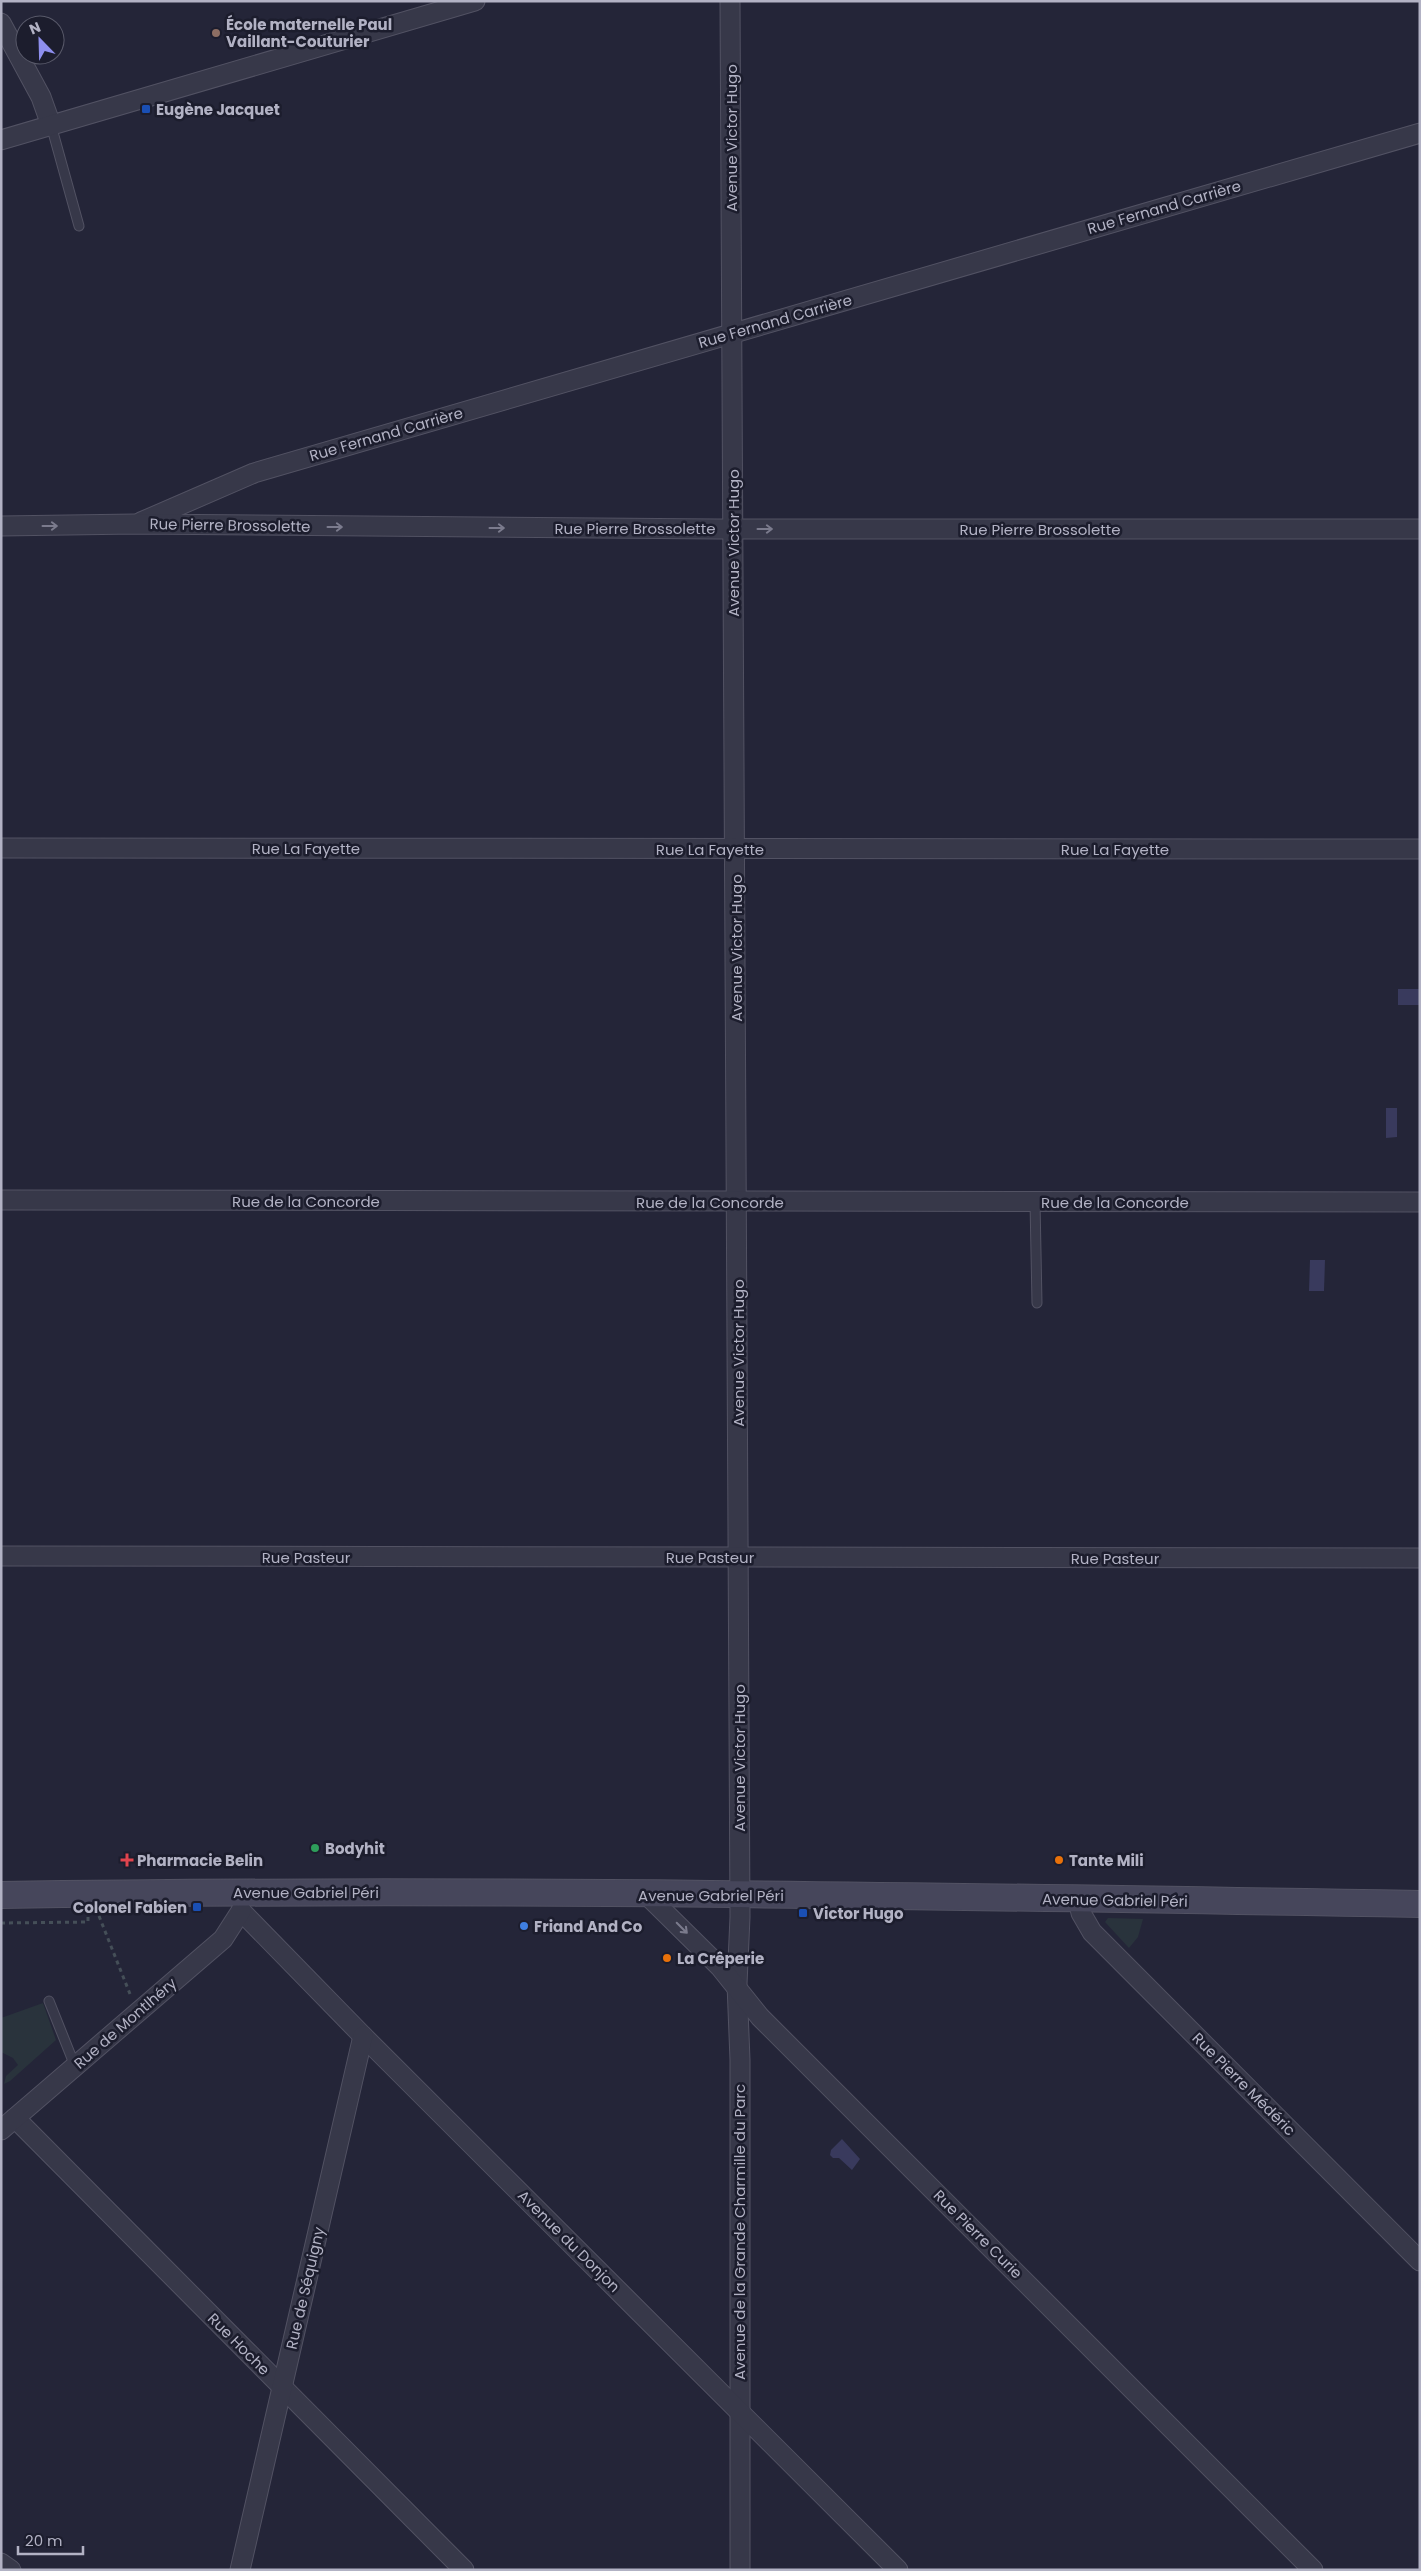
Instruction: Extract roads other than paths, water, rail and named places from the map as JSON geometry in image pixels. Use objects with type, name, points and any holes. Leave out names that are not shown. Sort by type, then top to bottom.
[{"type":"street","points":[[1,140],[475,1]]},
{"type":"street","name":"Avenue Victor Hugo","points":[[730,1],[739,1557],[739,1895]]},
{"type":"street","points":[[1,24],[41,97],[51,125]]},
{"type":"street","name":"Rue Fernand Carrière","points":[[135,524],[254,473],[1420,133]]},
{"type":"street","name":"Rue Pierre Brossolette","points":[[1,526],[135,524],[733,529],[1420,529]]},
{"type":"street","name":"Rue La Fayette","points":[[1,848],[1420,850]]},
{"type":"street","name":"Rue de la Concorde","points":[[1,1200],[1420,1202]]},
{"type":"street","name":"Rue Pasteur","points":[[1,1556],[1420,1558]]},
{"type":"street","name":"Avenue Gabriel Péri","points":[[1,1894],[241,1901],[739,1895],[1420,1904]]},
{"type":"street","name":"Rue Pierre Curie","points":[[647,1895],[737,1984],[760,2017],[1312,2570]]},
{"type":"street","name":"Avenue de la Grande Charmille du Parc","points":[[739,1895],[737,1984],[740,2060],[740,2570]]},
{"type":"street","name":"Rue Pierre Médéric","points":[[1078,1900],[1081,1913],[1092,1932],[1420,2261]]},
{"type":"street","name":"Rue de Montlhéry","points":[[8,2124],[223,1939],[241,1901]]},
{"type":"street","name":"Avenue du Donjon","points":[[241,1901],[363,2036],[898,2570]]},
{"type":"street","name":"Rue de Séquigny","points":[[240,2570],[363,2036]]},
{"type":"street","name":"Rue Hoche","points":[[8,2124],[282,2387],[464,2570]]},
{"type":"street","points":[[1,2563],[11,2570]]},
{"type":"lane","points":[[51,125],[80,226]]},
{"type":"lane","points":[[1035,1202],[1037,1303]]},
{"type":"lane","points":[[49,2001],[75,2066]]},
{"type":"water","points":[[1398,989],[1420,989],[1420,1005],[1398,1005]]},
{"type":"water","points":[[1386,1108],[1397,1108],[1397,1137],[1386,1138]]},
{"type":"water","points":[[1310,1260],[1325,1260],[1324,1291],[1309,1291]]},
{"type":"water","points":[[842,2139],[860,2159],[852,2170],[839,2158],[833,2158],[830,2155],[831,2150]]},
{"type":"place","name":"École maternelle Paul Vaillant-Couturier","points":[[216,33]]},
{"type":"place","name":"Eugène Jacquet","points":[[146,109]]},
{"type":"place","name":"Bodyhit","points":[[315,1848]]},
{"type":"place","name":"Pharmacie Belin","points":[[127,1860]]},
{"type":"place","name":"Tante Mili","points":[[1059,1860]]},
{"type":"place","name":"Colonel Fabien","points":[[197,1907]]},
{"type":"place","name":"Victor Hugo","points":[[803,1913]]},
{"type":"place","name":"Friand And Co","points":[[524,1926]]},
{"type":"place","name":"La Crêperie","points":[[667,1958]]}]
